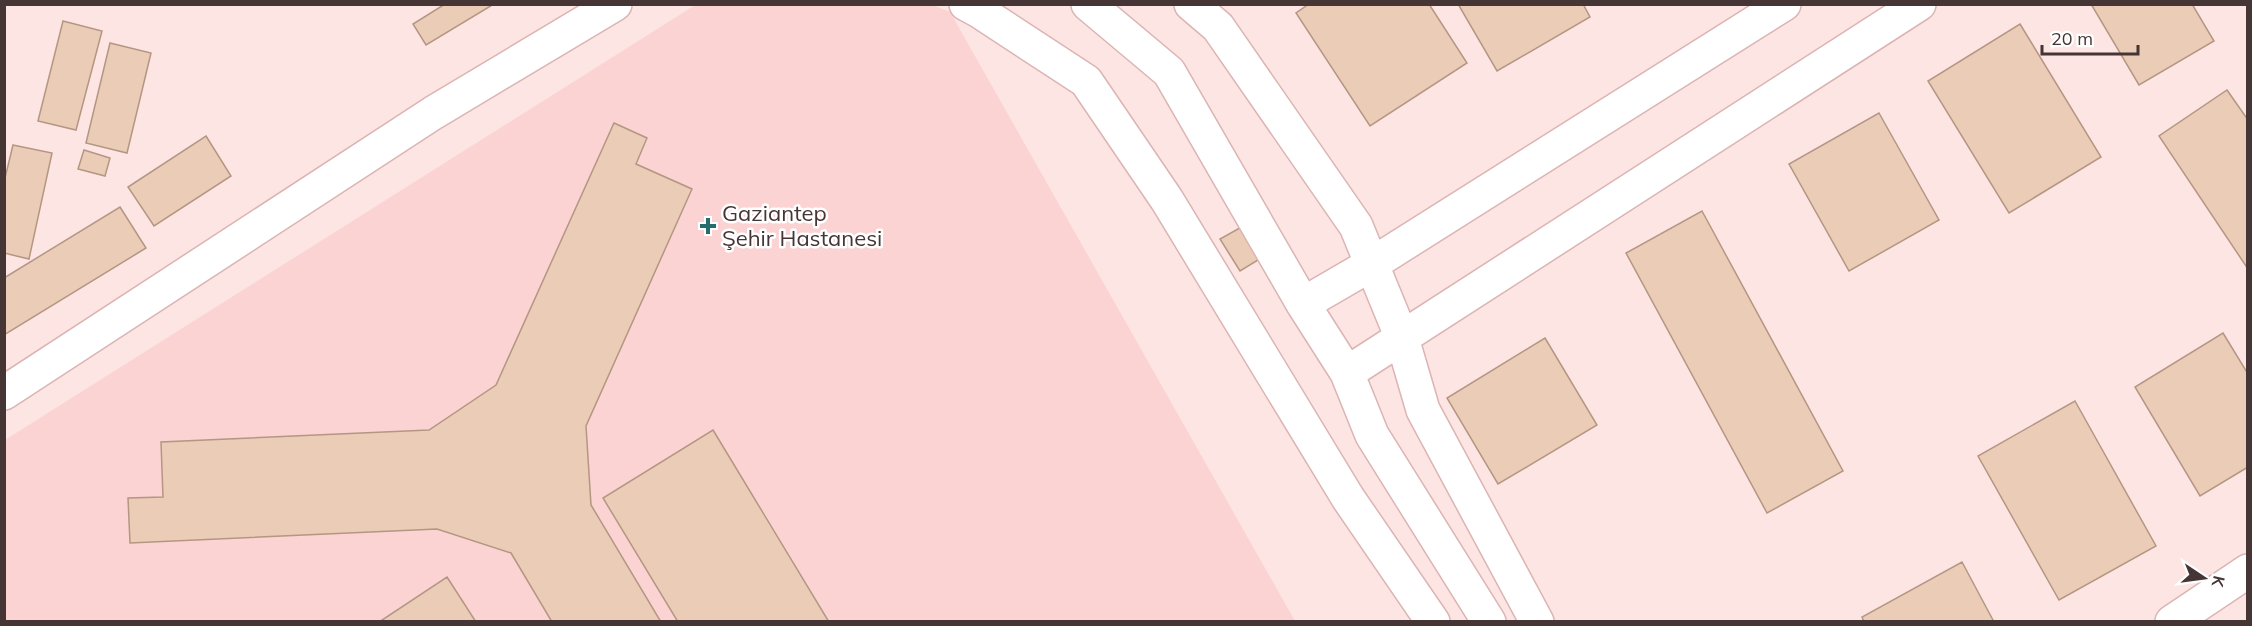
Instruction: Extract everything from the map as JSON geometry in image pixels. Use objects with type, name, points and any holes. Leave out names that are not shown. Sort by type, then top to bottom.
[{"type":"street","points":[[4,393],[433,113],[615,4]]},
{"type":"street","points":[[966,4],[1086,81],[1167,200],[1348,498],[1433,621]]},
{"type":"street","points":[[1088,4],[1169,72],[1303,304],[1347,373],[1372,435],[1489,621]]},
{"type":"street","points":[[1191,4],[1218,27],[1356,226],[1402,338],[1423,410],[1537,621]]},
{"type":"street","points":[[1303,304],[1372,264],[1784,4]]},
{"type":"street","points":[[1347,373],[1919,4]]},
{"type":"street","points":[[2172,621],[2247,571]]},
{"type":"shaded area","name":"Gaziantep Şehir Hastanesi","points":[[697,4],[930,4],[950,12],[1295,621],[5,622],[5,440]]},
{"type":"building","points":[[445,4],[494,4],[426,45],[413,24]]},
{"type":"building","points":[[1309,4],[1429,4],[1467,63],[1370,126],[1296,13]]},
{"type":"building","points":[[1458,4],[1583,4],[1590,17],[1497,71]]},
{"type":"building","points":[[2091,4],[2192,4],[2214,41],[2139,85]]},
{"type":"building","points":[[63,21],[102,31],[76,130],[38,121]]},
{"type":"building","points":[[2020,24],[2101,157],[2009,213],[1928,81]]},
{"type":"building","points":[[110,43],[151,53],[127,153],[86,143]]},
{"type":"building","points":[[2227,90],[2248,120],[2248,269],[2159,136]]},
{"type":"building","points":[[1879,113],[1939,220],[1849,271],[1789,164]]},
{"type":"building","points":[[614,123],[647,138],[636,164],[692,189],[586,426],[591,505],[661,622],[552,622],[511,553],[437,529],[130,543],[128,498],[163,497],[161,442],[429,430],[496,385]]},
{"type":"building","points":[[206,136],[231,176],[154,226],[128,187]]},
{"type":"building","points":[[13,145],[52,153],[29,259],[4,253],[4,182]]},
{"type":"building","points":[[84,150],[110,158],[105,176],[78,169]]},
{"type":"building","points":[[120,207],[146,248],[4,335],[4,278]]},
{"type":"building","points":[[1702,211],[1843,471],[1767,513],[1626,253]]},
{"type":"building","points":[[1245,225],[1263,257],[1240,271],[1220,239]]},
{"type":"building","points":[[2223,333],[2248,374],[2248,467],[2200,496],[2135,387]]},
{"type":"building","points":[[1545,338],[1597,425],[1498,484],[1447,398]]},
{"type":"building","points":[[2075,401],[2156,546],[2059,600],[1978,456]]},
{"type":"building","points":[[713,430],[829,622],[678,622],[603,498]]},
{"type":"building","points":[[1962,562],[1994,622],[1864,622],[1862,617]]},
{"type":"building","points":[[447,577],[476,622],[379,622]]},
{"type":"place","name":"Gaziantep Şehir Hastanesi","points":[[708,226]]}]
